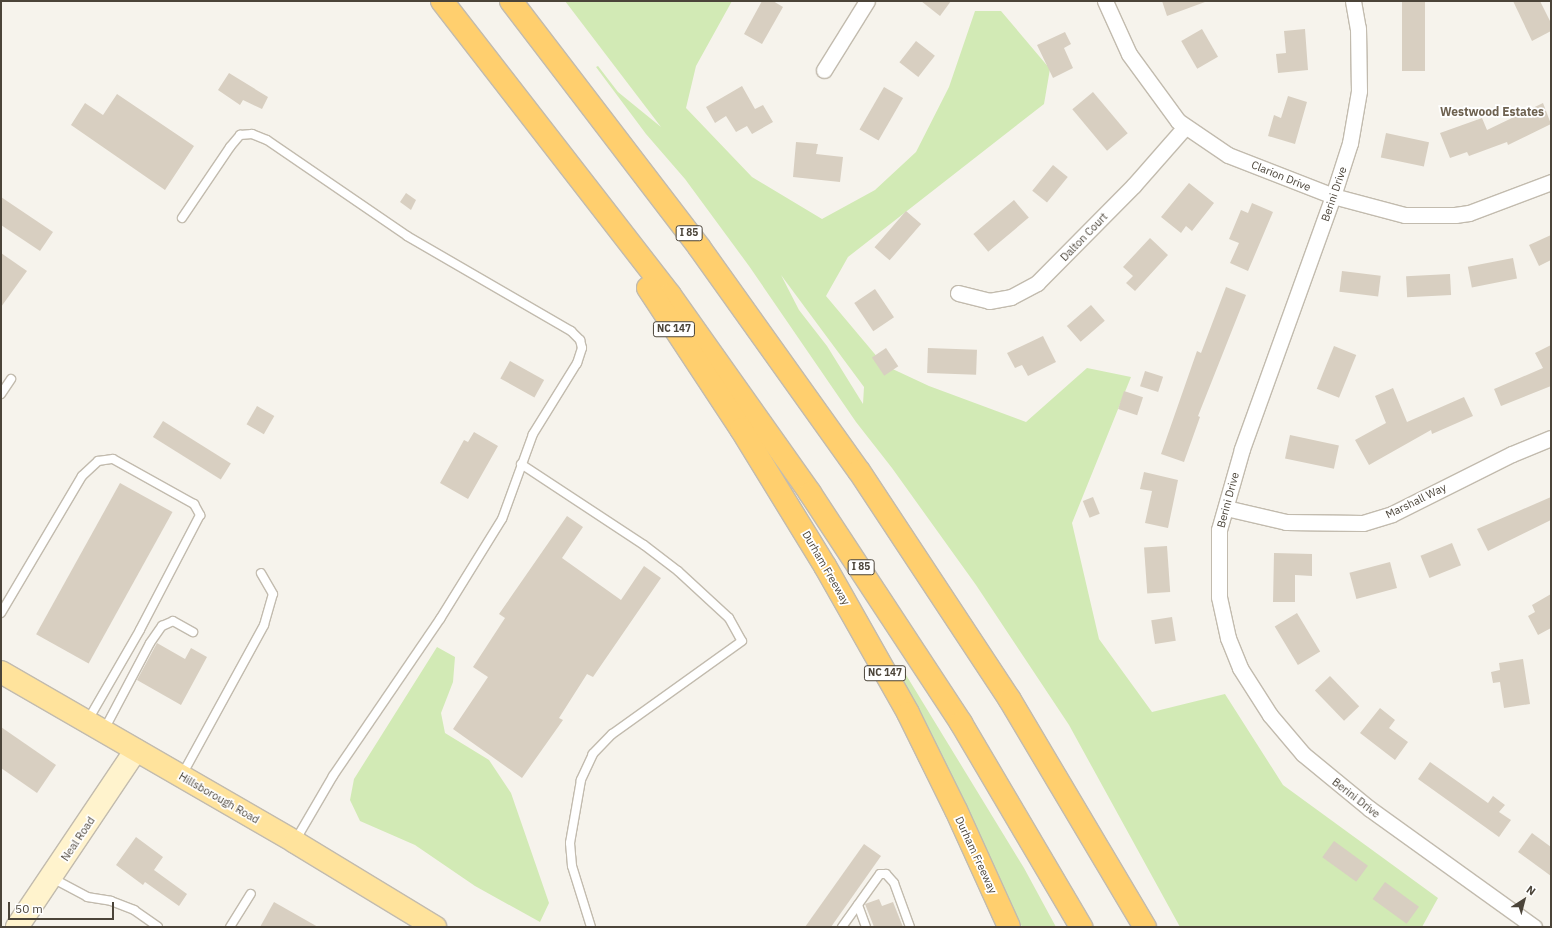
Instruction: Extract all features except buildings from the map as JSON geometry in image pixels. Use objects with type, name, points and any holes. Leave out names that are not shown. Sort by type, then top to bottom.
[{"type":"highway","name":"I 85","points":[[442,1],[616,224],[744,397],[863,570],[965,729],[1081,927]]},
{"type":"highway","name":"I 85","points":[[511,1],[699,247],[859,471],[1010,700],[1144,925]]},
{"type":"highway","name":"Durham Freeway","points":[[616,224],[642,279],[783,496],[865,636],[956,810],[1009,927]]},
{"type":"main road","name":"Hillsborough Road","points":[[1,672],[295,842],[426,925]]},
{"type":"street","points":[[824,70],[867,1]]},
{"type":"street","name":"Clarion Drive","points":[[1105,1],[1129,54],[1185,127],[1228,154],[1333,196],[1405,215],[1455,215],[1484,208],[1551,182]]},
{"type":"street","name":"Berini Drive","points":[[1353,1],[1358,28],[1359,91],[1350,143],[1333,196],[1260,392],[1226,508],[1220,530],[1218,570],[1219,597],[1228,638],[1240,668],[1270,715],[1303,754],[1327,775],[1534,927]]},
{"type":"street","name":"Dalton Court","points":[[958,294],[989,301],[1000,300],[1038,283],[1134,185],[1185,127]]},
{"type":"street","name":"Marshall Way","points":[[1226,508],[1286,522],[1363,523],[1392,514],[1512,454],[1551,438]]},
{"type":"street","name":"Neal Road","points":[[17,927],[52,878],[136,750]]},
{"type":"lane","points":[[182,218],[230,147],[240,135],[252,134],[267,140],[407,236],[571,331],[580,340],[582,348],[577,363],[533,434],[502,519],[440,619],[332,776],[295,842]]},
{"type":"lane","points":[[1,394],[11,379]]},
{"type":"lane","points":[[1,613],[82,476],[98,462],[113,459],[194,504],[200,515],[140,630],[95,726]]},
{"type":"lane","points":[[521,464],[644,545],[678,571],[729,618],[742,641],[730,652],[612,734],[593,754],[581,780],[570,843],[572,866],[591,927]]},
{"type":"lane","points":[[181,775],[264,625],[273,594],[261,573]]},
{"type":"lane","points":[[95,726],[162,626],[173,622],[193,632]]},
{"type":"lane","points":[[842,927],[880,874],[886,874],[894,883],[910,927]]},
{"type":"lane","points":[[52,878],[87,897],[111,901],[134,910],[158,927]]},
{"type":"lane","points":[[230,927],[251,894]]},
{"type":"lane","points":[[858,905],[866,927]]},
{"type":"green space","points":[[565,1],[732,1],[696,66],[686,108],[752,177],[822,219],[875,190],[916,152],[949,87],[975,11],[1001,11],[1050,69],[1044,104],[848,257],[826,296],[884,365],[929,386],[1026,422],[1087,368],[1131,377],[1072,523],[1099,639],[1152,712],[1225,694],[1283,785],[1438,898],[1422,927],[1180,927],[1069,725],[976,585],[892,468],[856,422],[749,266],[685,179],[646,134],[596,67],[598,66],[618,92],[661,127]],"holes":[[[781,275],[864,387],[863,404],[827,346],[799,310]]]},
{"type":"green space","points":[[437,647],[455,657],[453,682],[441,713],[445,733],[489,760],[511,793],[549,903],[540,922],[475,886],[415,845],[360,821],[350,800],[354,779]]},
{"type":"green space","points":[[903,670],[1024,868],[1056,927],[1022,927],[943,760],[897,676]]},
{"type":"district","name":"Westwood Estates","points":[[1492,112]]}]
